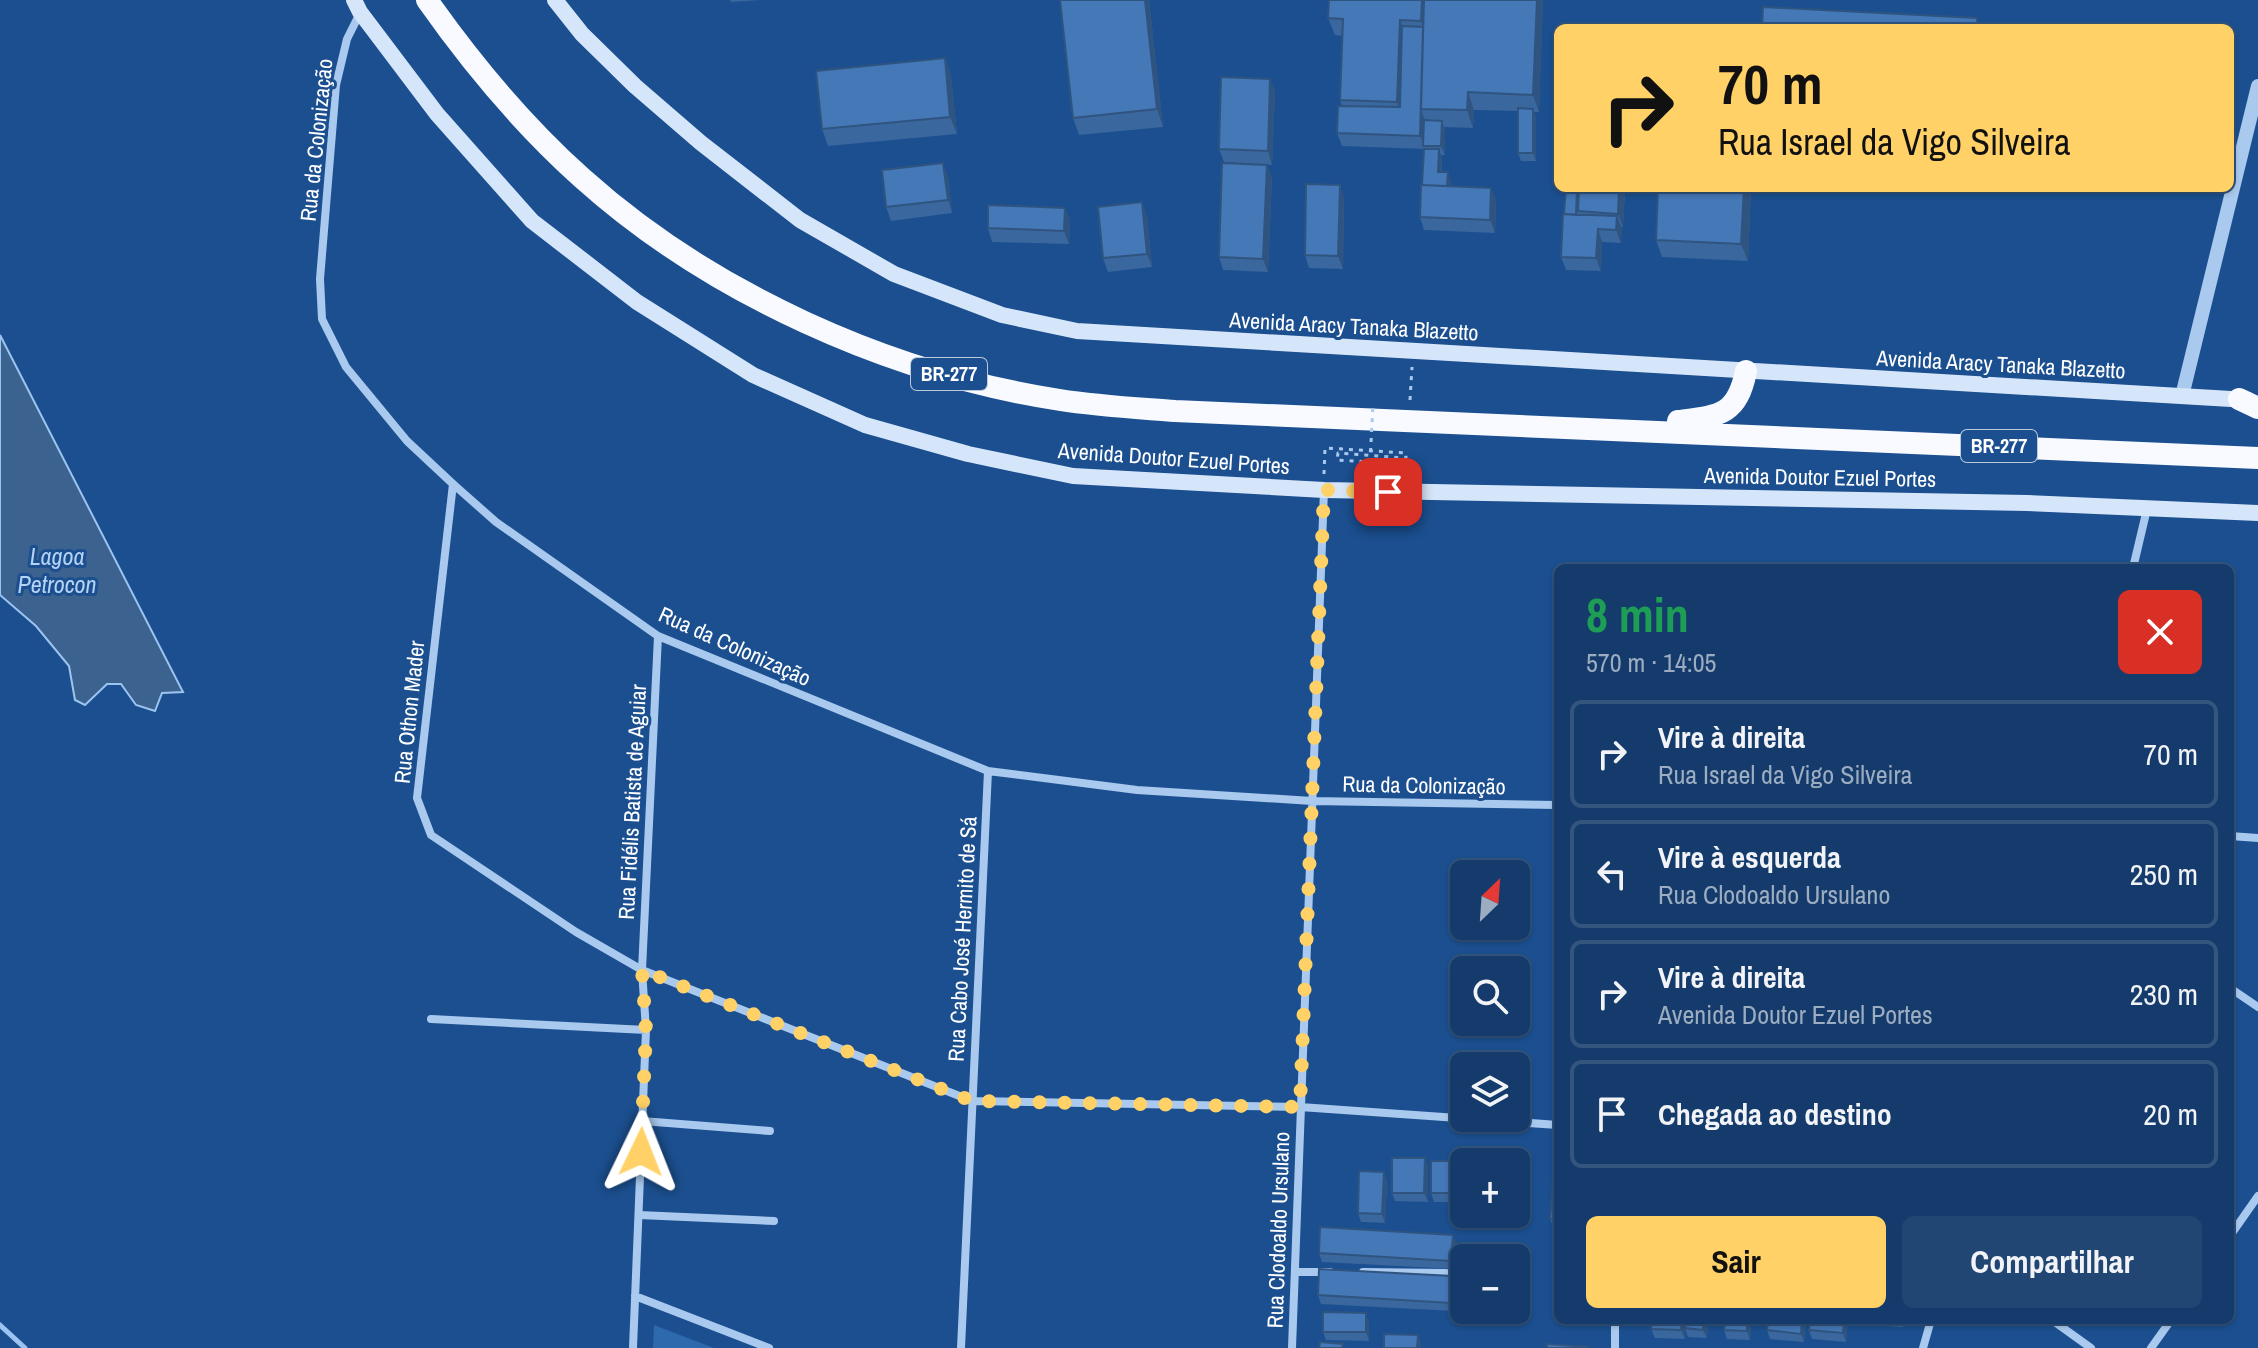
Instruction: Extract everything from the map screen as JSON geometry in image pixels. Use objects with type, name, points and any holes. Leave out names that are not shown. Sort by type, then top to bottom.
[{"type":"highway","name":"BR-277","points":[[427,0],[487,78],[532,129],[583,179],[683,255],[797,318],[856,344],[984,384],[1060,400],[1175,411],[2258,458]]},
{"type":"highway","points":[[1602,431],[1706,418],[1723,413],[1742,392],[1746,371]]},
{"type":"main road","name":"Avenida Aracy Tanaka Blazetto","points":[[555,0],[582,34],[635,86],[701,143],[800,220],[894,274],[1002,315],[1077,331],[2182,396],[2252,403]]},
{"type":"main road","name":"Avenida Doutor Ezuel Portes","points":[[357,6],[437,114],[532,221],[637,302],[753,375],[865,425],[968,454],[1073,476],[1324,490],[2027,503],[2258,513]]},
{"type":"street","name":"Rua da Colonização","points":[[357,6],[336,85],[320,279],[322,319],[346,367],[407,441],[496,522],[658,636],[988,771],[1137,790],[1312,801],[1554,805]]},
{"type":"street","points":[[2234,184],[2258,86]]},
{"type":"street","points":[[2182,396],[2232,192]]},
{"type":"street","name":"Rua Othon Mader","points":[[453,484],[417,798],[431,835],[576,932],[642,970],[972,1101]]},
{"type":"street","name":"Rua Clodoaldo Ursulano","points":[[1292,1348],[1324,490]]},
{"type":"street","points":[[2134,564],[2147,509]]},
{"type":"street","name":"Rua Fidélis Batista de Aguiar","points":[[633,1348],[646,1030],[642,970],[658,636]]},
{"type":"street","name":"Rua Cabo José Hermito de Sá","points":[[961,1348],[988,771]]},
{"type":"street","points":[[2234,836],[2258,838]]},
{"type":"street","points":[[2234,991],[2258,1007]]},
{"type":"street","points":[[431,1019],[646,1030]]},
{"type":"street","points":[[972,1101],[1300,1107],[1554,1125]]},
{"type":"street","points":[[642,1121],[770,1131]]},
{"type":"street","points":[[2234,1230],[2258,1196]]},
{"type":"street","points":[[639,1215],[774,1221]]},
{"type":"street","points":[[1295,1272],[1340,1272]]},
{"type":"street","points":[[1355,1272],[1446,1273]]},
{"type":"street","points":[[635,1296],[769,1348]]},
{"type":"street","points":[[1615,1324],[1615,1348]]},
{"type":"street","points":[[1923,1348],[1930,1324]]},
{"type":"street","points":[[2058,1324],[2091,1348]]},
{"type":"street","points":[[2151,1348],[2168,1324]]},
{"type":"path","points":[[1324,490],[1325,448],[1406,453],[1406,458],[1338,453],[1337,460],[1370,462],[1373,404]]},
{"type":"shaded area","points":[[654,1325],[714,1348],[653,1348]]},
{"type":"water","name":"Lagoa Petrocon","points":[[0,335],[183,692],[162,693],[155,711],[136,705],[121,684],[107,684],[85,705],[75,700],[69,666],[36,626],[0,595]]},
{"type":"building","points":[[1060,0],[1145,0],[1157,109],[1073,118]]},
{"type":"building","points":[[1329,0],[1422,0],[1421,21],[1400,20],[1397,102],[1340,100],[1343,19],[1328,18]]},
{"type":"building","points":[[1424,0],[1537,0],[1533,95],[1468,92],[1467,110],[1421,109]]},
{"type":"building","points":[[1763,7],[1977,18],[1977,24],[1762,24]]},
{"type":"building","points":[[1402,26],[1423,27],[1420,136],[1337,133],[1338,106],[1400,107]]},
{"type":"building","points":[[945,58],[950,117],[822,129],[816,71]]},
{"type":"building","points":[[1221,77],[1270,79],[1268,151],[1219,149]]},
{"type":"building","points":[[1518,108],[1533,109],[1533,153],[1518,153]]},
{"type":"building","points":[[1424,120],[1442,121],[1441,146],[1423,146]]},
{"type":"building","points":[[1424,149],[1439,149],[1438,172],[1448,172],[1447,186],[1422,185]]},
{"type":"building","points":[[943,163],[948,200],[886,207],[882,170]]},
{"type":"building","points":[[1222,163],[1267,165],[1263,259],[1219,257]]},
{"type":"building","points":[[1306,184],[1340,185],[1338,256],[1305,255]]},
{"type":"building","points":[[1421,185],[1491,188],[1490,220],[1420,217]]},
{"type":"building","points":[[1566,192],[1577,192],[1576,215],[1564,214]]},
{"type":"building","points":[[1579,192],[1619,192],[1618,214],[1578,211]]},
{"type":"building","points":[[1658,192],[1744,192],[1741,244],[1656,240]]},
{"type":"building","points":[[1142,202],[1147,254],[1103,258],[1098,207]]},
{"type":"building","points":[[988,205],[1065,208],[1064,231],[988,228]]},
{"type":"building","points":[[1563,214],[1617,216],[1616,230],[1598,229],[1596,258],[1561,257]]},
{"type":"building","points":[[1392,1158],[1425,1158],[1424,1193],[1392,1193]]},
{"type":"building","points":[[1431,1161],[1450,1161],[1450,1193],[1431,1193]]},
{"type":"building","points":[[1359,1171],[1384,1172],[1382,1214],[1358,1213]]},
{"type":"building","points":[[1552,1197],[1554,1219],[1550,1219]]},
{"type":"building","points":[[1320,1227],[1453,1235],[1450,1261],[1319,1253]]},
{"type":"building","points":[[1319,1269],[1450,1276],[1450,1303],[1318,1295]]},
{"type":"building","points":[[1323,1312],[1366,1313],[1366,1332],[1323,1332]]},
{"type":"building","points":[[1652,1324],[1682,1324],[1681,1330],[1651,1329]]},
{"type":"building","points":[[1686,1324],[1704,1324],[1703,1330],[1685,1328]]},
{"type":"building","points":[[1725,1324],[1747,1324],[1747,1331],[1724,1330]]},
{"type":"building","points":[[1768,1324],[1802,1324],[1801,1334],[1767,1330]]},
{"type":"building","points":[[1810,1324],[1844,1324],[1843,1333],[1809,1330]]},
{"type":"building","points":[[1384,1334],[1418,1335],[1417,1348],[1384,1348]]},
{"type":"building","points":[[1320,1342],[1343,1344],[1342,1348],[1319,1348]]},
{"type":"building","points":[[1547,1344],[1588,1347],[1588,1348],[1547,1348]]},
{"type":"waterway","points":[[0,1325],[25,1348]]},
{"type":"route","points":[[641,1152],[646,1030],[642,970],[972,1101],[1300,1107],[1324,490],[1388,492]]}]
